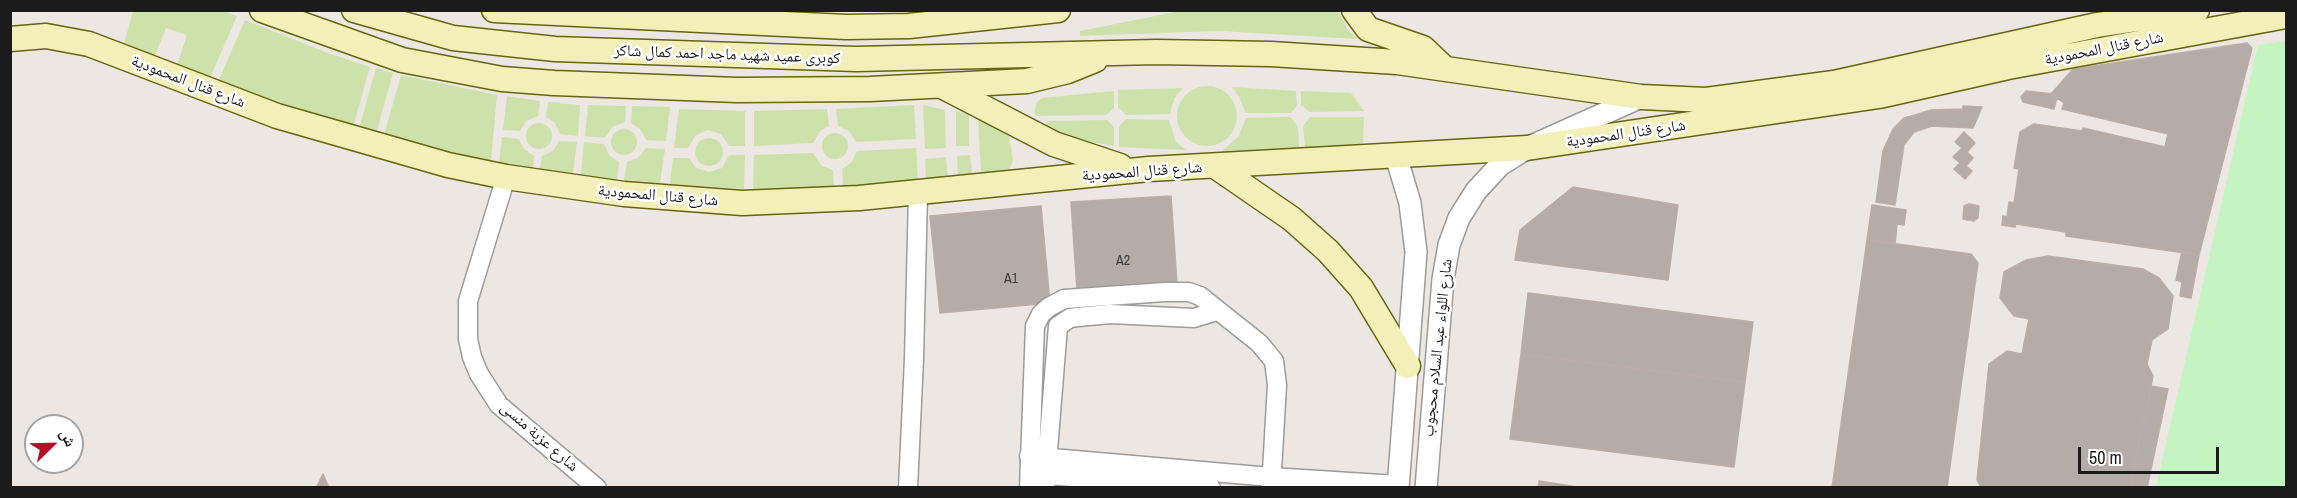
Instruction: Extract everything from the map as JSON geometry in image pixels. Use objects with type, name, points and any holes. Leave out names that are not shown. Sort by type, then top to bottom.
[{"type":"main road","points":[[262,10],[324,35],[402,60],[502,79],[737,90],[870,89],[1027,81],[1068,71],[1106,55]]},
{"type":"main road","name":"كوبرى عميد شهيد ماجد احمد كمال شاكر","points":[[354,10],[453,38],[555,49],[856,59],[1271,54],[1397,62],[1444,68]]},
{"type":"main road","name":"كوبرى عميد شهيد ماجد احمد كمال شاكر","points":[[494,10],[558,16],[846,27],[909,26],[1058,10]]},
{"type":"main road","points":[[1354,10],[1368,29],[1423,48],[1444,68]]},
{"type":"main road","name":"شارع قنال المحمودية","points":[[1444,68],[1641,97],[1706,100],[1834,83],[2097,25],[2197,10]]},
{"type":"main road","name":"شارع قنال المحمودية","points":[[10,39],[46,36],[89,44],[288,119],[390,150],[506,177],[624,194],[742,203],[801,202],[918,193],[1149,169],[1527,148],[1879,96],[2008,67],[2286,16]]},
{"type":"main road","points":[[940,85],[1076,154],[1124,167],[1149,169]]},
{"type":"main road","points":[[1215,166],[1292,219],[1328,251],[1361,288],[1408,366]]},
{"type":"street","name":"شارع اللواء عبد السلام محجوب","points":[[1426,488],[1443,279],[1449,245],[1459,218],[1476,191],[1500,165],[1527,148],[1641,97]]},
{"type":"street","name":"شارع اللواء عبد السلام محجوب","points":[[1395,156],[1410,203],[1416,252],[1398,486]]},
{"type":"street","name":"شارع عزبة منسى","points":[[506,177],[479,258],[468,301],[468,339],[472,357],[488,390],[499,405],[597,488]]},
{"type":"street","points":[[908,488],[918,193]]},
{"type":"street","points":[[1038,473],[1035,326],[1049,307],[1064,299],[1130,293],[1189,292],[1200,296],[1259,343],[1274,361],[1277,385],[1271,482]]},
{"type":"street","points":[[1038,473],[1056,330],[1063,321],[1110,314],[1194,318],[1217,311]]},
{"type":"street","points":[[1035,326],[1056,330]]},
{"type":"street","points":[[1038,473],[1398,486]]},
{"type":"street","points":[[1038,473],[1211,488]]},
{"type":"green space","points":[[1338,10],[1348,30],[1358,39],[1220,31],[1080,36],[1080,31],[1180,11]]},
{"type":"green space","points":[[133,11],[224,11],[237,16],[210,78],[177,65],[187,35],[166,28],[155,56],[124,44]]},
{"type":"green space","points":[[245,20],[370,67],[353,127],[218,82]]},
{"type":"green space","points":[[2286,41],[2286,487],[2156,487],[2258,45]]},
{"type":"green space","points":[[376,68],[393,73],[376,134],[359,129]]},
{"type":"green space","points":[[401,75],[497,95],[491,161],[454,155],[384,135]]},
{"type":"green space","points":[[1207,86],[1228,95],[1237,116],[1228,137],[1207,146],[1186,137],[1177,116],[1186,95]]},
{"type":"green space","points":[[1232,87],[1296,91],[1297,106],[1291,113],[1246,113]]},
{"type":"green space","points":[[1183,88],[1174,99],[1170,114],[1126,115],[1118,107],[1118,90]]},
{"type":"green space","points":[[1114,91],[1114,108],[1106,115],[1037,116],[1034,113],[1037,102],[1042,98]]},
{"type":"green space","points":[[1301,91],[1351,93],[1364,111],[1310,112],[1301,105]]},
{"type":"green space","points":[[507,96],[540,101],[538,116],[526,121],[520,131],[503,130]]},
{"type":"green space","points":[[548,102],[580,105],[578,136],[560,134],[555,123],[546,117]]},
{"type":"green space","points":[[588,105],[626,106],[625,122],[612,127],[605,138],[585,136]]},
{"type":"green space","points":[[914,105],[916,139],[856,142],[849,131],[838,126],[836,109]]},
{"type":"green space","points":[[923,105],[945,110],[946,148],[925,149]]},
{"type":"green space","points":[[632,106],[670,107],[666,141],[646,140],[641,130],[631,123]]},
{"type":"green space","points":[[679,109],[745,111],[745,146],[729,146],[721,134],[708,130],[696,135],[688,148],[674,148]]},
{"type":"green space","points":[[827,109],[829,126],[821,130],[813,143],[754,146],[754,111]]},
{"type":"green space","points":[[956,111],[969,115],[969,146],[956,146]]},
{"type":"green space","points":[[1290,117],[1298,126],[1299,148],[1222,151],[1238,137],[1246,118]]},
{"type":"green space","points":[[1310,117],[1364,117],[1363,143],[1305,148],[1303,126]]},
{"type":"green space","points":[[978,119],[1001,129],[1009,137],[1013,161],[1009,169],[981,172]]},
{"type":"green space","points":[[1126,119],[1169,120],[1176,142],[1186,150],[1119,147],[1119,127]]},
{"type":"green space","points":[[1107,120],[1114,127],[1114,146],[1068,138],[1045,126],[1049,121]]},
{"type":"green space","points":[[539,123],[548,127],[552,136],[548,145],[539,149],[530,145],[526,136],[530,127]]},
{"type":"green space","points":[[624,129],[633,133],[637,142],[633,151],[624,155],[615,151],[611,142],[615,133]]},
{"type":"green space","points":[[835,133],[844,137],[848,146],[844,155],[835,159],[826,155],[822,146],[826,137]]},
{"type":"green space","points":[[502,137],[519,139],[524,149],[534,156],[533,168],[499,163]]},
{"type":"green space","points":[[709,138],[719,142],[723,152],[719,162],[709,166],[699,162],[695,152],[699,142]]},
{"type":"green space","points":[[559,141],[577,142],[573,174],[540,169],[542,156],[553,151]]},
{"type":"green space","points":[[584,142],[604,144],[609,155],[619,162],[617,179],[581,175]]},
{"type":"green space","points":[[646,148],[665,149],[660,183],[624,180],[627,162],[638,158]]},
{"type":"green space","points":[[916,148],[918,181],[843,188],[842,169],[852,162],[857,151]]},
{"type":"green space","points":[[813,153],[822,166],[833,170],[834,188],[753,190],[754,155]]},
{"type":"green space","points":[[729,155],[745,155],[744,189],[670,184],[673,158],[689,158],[696,168],[709,172],[722,168]]},
{"type":"green space","points":[[970,155],[972,174],[958,175],[957,156]]},
{"type":"green space","points":[[946,157],[948,178],[926,180],[925,159]]},
{"type":"building","points":[[2247,43],[2252,48],[2199,255],[2066,236],[2066,232],[2016,224],[2015,227],[2002,225],[2003,216],[2007,217],[2009,202],[2014,203],[2019,169],[2014,168],[2020,132],[2034,124],[2082,131],[2083,128],[2165,147],[2168,134],[2062,109],[2064,103],[2051,94],[2073,69]]},
{"type":"building","points":[[2026,91],[2054,94],[2057,97],[2054,109],[2023,102],[2021,97]]},
{"type":"building","points":[[1963,106],[1982,107],[1973,128],[1932,126],[1914,132],[1904,145],[1895,205],[1876,202],[1883,151],[1893,129],[1904,118],[1931,110],[1963,109]]},
{"type":"building","points":[[1964,132],[1975,143],[1967,152],[1973,158],[1966,166],[1972,171],[1965,179],[1954,169],[1960,163],[1953,157],[1962,148],[1955,142]]},
{"type":"building","points":[[1573,187],[1678,205],[1668,280],[1515,260],[1520,230]]},
{"type":"building","points":[[1171,196],[1177,284],[1077,290],[1071,202]]},
{"type":"building","points":[[1969,204],[1979,206],[1978,218],[1974,221],[1963,219],[1964,206]]},
{"type":"building","points":[[1872,205],[1906,210],[1904,225],[1897,224],[1895,244],[1867,240]]},
{"type":"building","points":[[1041,206],[1050,303],[940,313],[930,216]]},
{"type":"building","points":[[1867,240],[1971,254],[1978,263],[1947,488],[1832,488]]},
{"type":"building","points":[[2182,251],[2199,255],[2191,298],[2180,296],[2182,282],[2176,280]]},
{"type":"building","points":[[2048,256],[2143,269],[2159,278],[2173,296],[2168,329],[2152,340],[2147,364],[2153,376],[2130,488],[1981,488],[1977,480],[1989,364],[2007,351],[2022,354],[2029,319],[2014,316],[2000,298],[2004,272],[2026,260]]},
{"type":"building","points":[[1528,293],[1753,322],[1745,382],[1521,354]]},
{"type":"building","points":[[1521,354],[1745,382],[1734,467],[1510,439]]},
{"type":"building","points":[[2151,386],[2168,389],[2147,488],[2130,488]]},
{"type":"building","points":[[323,474],[329,488],[316,488]]},
{"type":"building","points":[[1539,481],[1584,488],[1538,488]]}]
